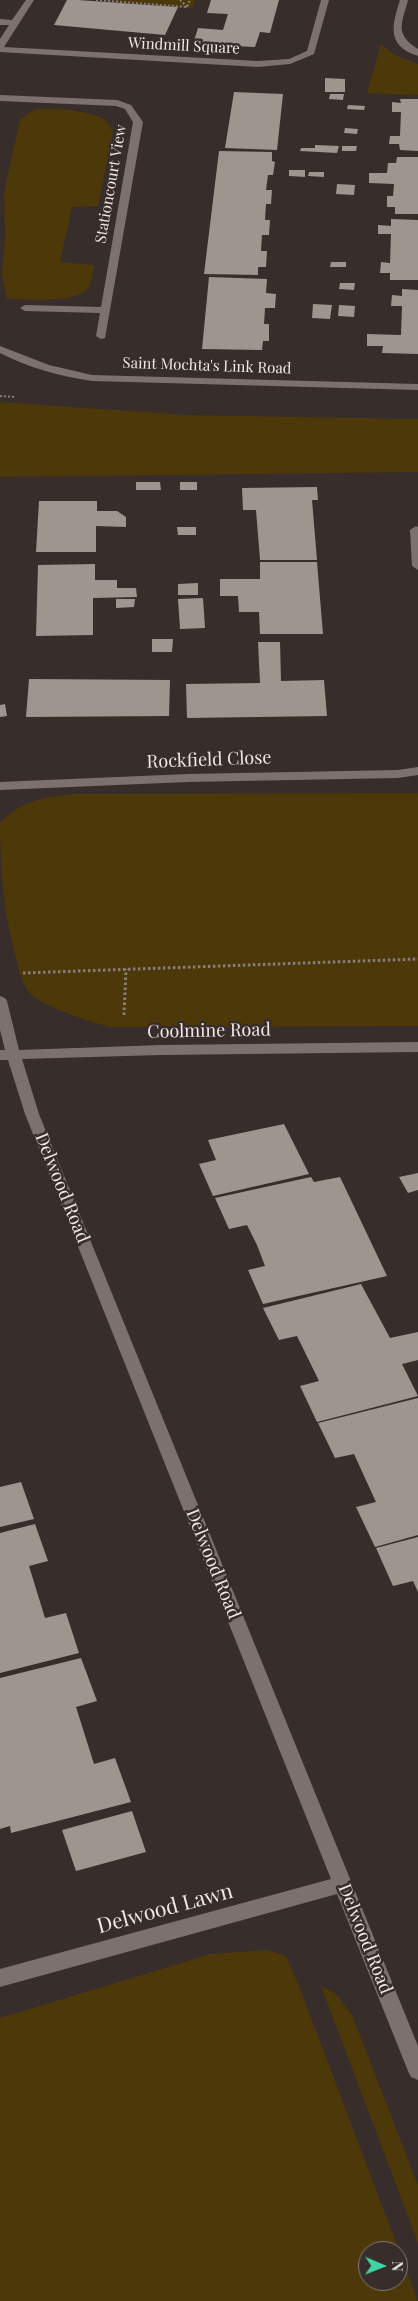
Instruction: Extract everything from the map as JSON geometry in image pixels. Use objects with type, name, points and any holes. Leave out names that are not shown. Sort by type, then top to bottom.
[{"type":"street","points":[[0,46],[30,0]]},
{"type":"street","name":"Windmill Square","points":[[0,50],[250,64],[283,62],[305,56],[311,52],[325,0]]},
{"type":"street","points":[[404,0],[396,31],[400,41],[418,53]]},
{"type":"street","points":[[0,22],[15,23]]},
{"type":"street","name":"Stationcourt View","points":[[0,98],[116,103],[128,108],[138,122],[100,336]]},
{"type":"street","points":[[25,308],[105,310]]},
{"type":"street","name":"Saint Mochta's Link Road","points":[[0,349],[37,366],[63,374],[92,378],[418,387]]},
{"type":"street","points":[[416,530],[418,566]]},
{"type":"street","name":"Rockfield Close","points":[[0,786],[188,778],[398,774],[418,771]]},
{"type":"street","name":"Delwood Road","points":[[0,1001],[6,1054],[29,1106],[418,2072]]},
{"type":"street","name":"Coolmine Road","points":[[6,1054],[418,1047]]},
{"type":"street","name":"Delwood Lawn","points":[[0,1978],[342,1884]]},
{"type":"path","points":[[96,0],[187,7]]},
{"type":"path","points":[[180,0],[187,7]]},
{"type":"path","points":[[187,7],[190,0]]},
{"type":"path","points":[[17,973],[418,959]]},
{"type":"shaded area","points":[[105,0],[195,0],[192,8]]},
{"type":"shaded area","points":[[381,44],[393,54],[418,64],[418,95],[367,93]]},
{"type":"shaded area","points":[[35,109],[71,110],[87,113],[105,119],[113,132],[98,206],[72,207],[60,262],[94,265],[89,286],[82,293],[62,299],[50,300],[7,299],[2,275],[5,234],[4,193],[20,119]]},
{"type":"shaded area","points":[[0,402],[186,415],[418,419],[418,472],[0,477]]},
{"type":"shaded area","points":[[418,793],[418,1026],[110,1027],[59,1010],[40,1001],[24,985],[19,971],[6,910],[2,876],[0,823],[26,804],[55,796],[77,794]]},
{"type":"shaded area","points":[[267,1950],[286,1956],[395,2241],[358,2241],[358,2291],[408,2291],[408,2275],[418,2301],[0,2301],[0,2018],[211,1954]]},
{"type":"shaded area","points":[[321,1986],[335,1993],[352,2015],[418,2185],[418,2243]]},
{"type":"building","points":[[67,0],[178,7],[165,35],[54,25]]},
{"type":"building","points":[[211,0],[279,0],[270,33],[260,32],[255,47],[193,44],[198,28],[223,30],[228,14],[207,13]]},
{"type":"building","points":[[325,78],[345,79],[345,92],[325,92]]},
{"type":"building","points":[[234,92],[283,94],[277,150],[225,148]]},
{"type":"building","points":[[330,94],[344,94],[343,100],[329,99]]},
{"type":"building","points":[[400,99],[418,99],[418,151],[400,150],[399,144],[389,144],[390,136],[400,136],[401,112],[392,112],[392,102],[401,103]]},
{"type":"building","points":[[348,105],[365,106],[364,110],[347,109]]},
{"type":"building","points":[[345,128],[358,129],[357,134],[344,133]]},
{"type":"building","points":[[315,145],[339,146],[337,153],[300,151],[301,148],[315,148]]},
{"type":"building","points":[[342,146],[357,146],[356,151],[342,151]]},
{"type":"building","points":[[219,151],[272,152],[272,161],[275,162],[273,175],[268,175],[266,190],[272,190],[271,204],[266,204],[265,220],[270,220],[269,235],[262,235],[261,251],[267,251],[266,267],[258,267],[258,275],[204,274]]},
{"type":"building","points":[[397,157],[418,157],[418,214],[395,214],[395,207],[387,207],[387,196],[393,196],[394,184],[369,183],[369,173],[387,173],[388,163],[396,163]]},
{"type":"building","points":[[289,170],[305,170],[305,177],[289,176]]},
{"type":"building","points":[[309,172],[324,172],[324,177],[308,176]]},
{"type":"building","points":[[337,184],[355,185],[354,195],[336,194]]},
{"type":"building","points":[[391,219],[418,220],[418,280],[390,280],[390,273],[380,273],[381,262],[390,263],[391,234],[378,234],[378,225],[391,226]]},
{"type":"building","points":[[331,262],[346,262],[346,267],[330,267]]},
{"type":"building","points":[[209,277],[267,279],[266,293],[276,294],[275,308],[265,308],[264,324],[269,324],[269,341],[263,341],[262,350],[202,349]]},
{"type":"building","points":[[340,283],[355,283],[354,290],[339,289]]},
{"type":"building","points":[[402,289],[418,290],[418,354],[382,353],[383,346],[367,346],[367,334],[401,335],[402,306],[391,306],[392,295],[402,296]]},
{"type":"building","points":[[313,304],[332,305],[330,319],[312,318]]},
{"type":"building","points":[[339,305],[355,306],[354,317],[338,316]]},
{"type":"building","points":[[136,482],[160,482],[161,490],[136,490]]},
{"type":"building","points":[[180,482],[197,482],[197,490],[180,490]]},
{"type":"building","points":[[317,487],[318,500],[312,500],[317,560],[260,560],[256,510],[243,510],[242,488]]},
{"type":"building","points":[[39,501],[97,501],[97,511],[117,511],[126,517],[126,527],[96,526],[96,552],[36,552]]},
{"type":"building","points":[[177,527],[196,527],[196,535],[178,535]]},
{"type":"building","points":[[260,562],[317,562],[323,634],[260,634],[259,612],[239,612],[238,596],[220,596],[220,579],[260,579]]},
{"type":"building","points":[[95,564],[95,580],[117,580],[117,588],[136,588],[137,597],[93,598],[93,635],[36,636],[38,565]]},
{"type":"building","points":[[198,583],[198,595],[178,595],[178,584]]},
{"type":"building","points":[[203,598],[205,628],[180,629],[178,599]]},
{"type":"building","points":[[116,599],[135,599],[134,607],[116,608]]},
{"type":"building","points":[[152,639],[173,639],[172,652],[152,652]]},
{"type":"building","points":[[258,642],[280,642],[281,681],[324,680],[327,716],[187,718],[186,684],[260,683]]},
{"type":"building","points":[[29,679],[170,680],[169,716],[26,717]]},
{"type":"building","points":[[5,704],[7,716],[0,717],[0,705]]},
{"type":"building","points":[[284,1124],[309,1174],[213,1196],[199,1164],[216,1160],[208,1140]]},
{"type":"building","points":[[418,1173],[418,1190],[408,1193],[399,1177]]},
{"type":"building","points":[[311,1177],[314,1182],[340,1177],[387,1276],[263,1304],[248,1270],[265,1266],[257,1245],[247,1225],[229,1229],[215,1198]]},
{"type":"building","points":[[361,1284],[390,1338],[418,1332],[418,1360],[402,1364],[418,1396],[317,1422],[300,1386],[319,1381],[297,1336],[279,1340],[263,1308]]},
{"type":"building","points":[[418,1398],[418,1535],[375,1547],[356,1507],[376,1502],[354,1454],[335,1458],[318,1423]]},
{"type":"building","points":[[21,1482],[34,1519],[0,1527],[0,1487]]},
{"type":"building","points":[[35,1524],[48,1561],[29,1566],[45,1618],[66,1613],[79,1653],[0,1673],[0,1533]]},
{"type":"building","points":[[418,1537],[418,1592],[413,1581],[393,1586],[376,1548]]},
{"type":"building","points":[[81,1658],[97,1701],[76,1707],[94,1764],[115,1758],[131,1802],[11,1833],[10,1826],[0,1829],[0,1678]]},
{"type":"building","points":[[132,1811],[146,1852],[76,1871],[62,1830]]}]
